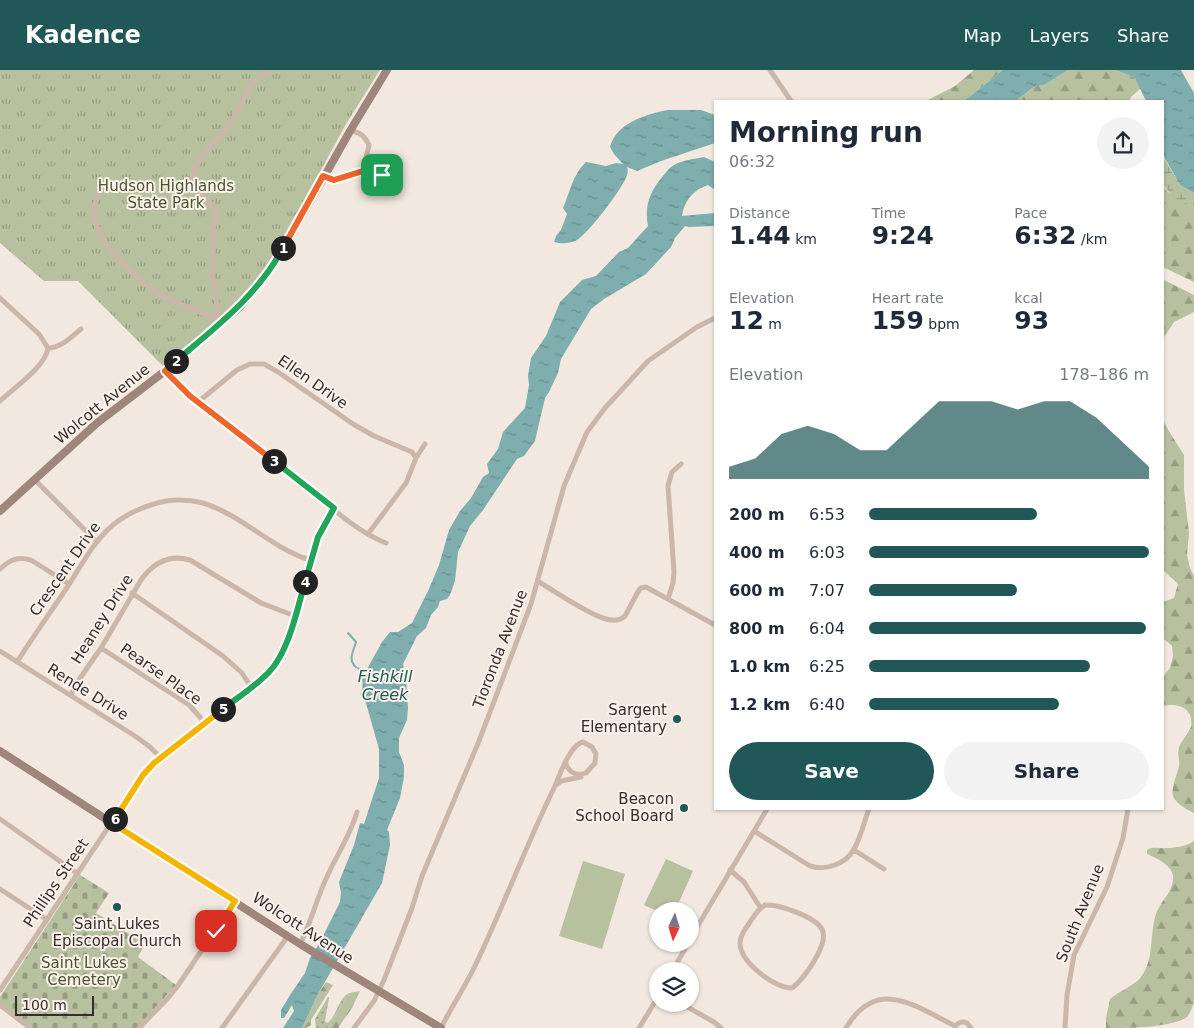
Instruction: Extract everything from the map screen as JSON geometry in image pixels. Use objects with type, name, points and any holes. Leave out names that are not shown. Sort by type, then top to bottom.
[{"type":"main road","name":"Wolcott Avenue","points":[[0,511],[97,424],[165,371],[217,323],[240,307],[269,271],[323,176],[387,70]]},
{"type":"main road","name":"Wolcott Avenue","points":[[0,751],[302,945],[441,1028]]},
{"type":"street","points":[[99,188],[94,217],[107,244],[150,288],[217,323],[217,299],[211,275],[213,227],[217,220],[217,212],[213,205],[194,189],[192,176],[206,151],[231,123],[251,85],[270,70]]},
{"type":"street","points":[[770,70],[790,100]]},
{"type":"street","points":[[350,131],[363,135],[369,145],[363,171]]},
{"type":"street","points":[[323,176],[334,180],[363,171],[370,175],[376,185]]},
{"type":"street","points":[[0,298],[2,305],[38,334],[48,348],[48,355],[42,364],[0,401]]},
{"type":"street","name":"Tioronda Avenue","points":[[354,1028],[376,990],[412,908],[422,876],[479,741],[539,582],[564,486],[587,432],[605,408],[648,361],[697,327],[714,318]]},
{"type":"street","points":[[48,348],[55,348],[62,344],[81,329]]},
{"type":"street","name":"Ellen Drive","points":[[198,402],[237,370],[250,364],[264,364],[353,424],[374,436],[412,452],[416,458]]},
{"type":"street","points":[[165,371],[190,396],[368,534],[386,543]]},
{"type":"street","points":[[368,534],[406,483],[416,458],[425,444]]},
{"type":"street","points":[[668,599],[674,572],[668,486],[672,472],[682,464]]},
{"type":"street","points":[[34,479],[96,541]]},
{"type":"street","name":"Crescent Drive","points":[[17,662],[96,541],[118,520],[138,509],[160,502],[187,500],[202,503],[218,510],[283,550],[310,560]]},
{"type":"street","name":"Phillips Street","points":[[0,990],[143,775],[161,758],[269,673],[278,661],[295,616],[318,537],[334,508]]},
{"type":"street","points":[[0,569],[15,558],[24,558],[31,560],[69,584]]},
{"type":"street","name":"Heaney Drive","points":[[71,695],[76,684],[101,648],[148,570],[156,564],[171,558],[184,558],[200,564],[219,578],[261,603],[295,616]]},
{"type":"street","points":[[539,582],[608,620],[622,619],[642,588],[650,589],[714,625]]},
{"type":"street","points":[[132,594],[223,656],[242,673],[251,687]]},
{"type":"street","name":"Pearse Place","points":[[101,648],[189,705],[204,724]]},
{"type":"street","name":"Rende Drive","points":[[0,651],[135,736],[161,758]]},
{"type":"street","points":[[441,1028],[475,966],[554,787],[566,761],[579,743],[587,743],[595,750],[597,757],[582,777],[562,780],[554,787]]},
{"type":"street","points":[[566,761],[566,765],[572,772],[576,774],[586,773]]},
{"type":"street","points":[[699,924],[766,810]]},
{"type":"street","points":[[754,831],[810,866],[819,869],[828,868],[854,850],[869,810]]},
{"type":"street","name":"South Avenue","points":[[1065,1028],[1067,995],[1074,955],[1107,887],[1122,838],[1128,810]]},
{"type":"street","points":[[302,945],[326,879],[350,835],[357,812]]},
{"type":"street","points":[[0,819],[78,874]]},
{"type":"street","points":[[854,850],[884,869]]},
{"type":"street","points":[[730,870],[744,882],[760,907]]},
{"type":"street","points":[[0,889],[46,919]]},
{"type":"street","points":[[138,1028],[177,987],[235,901]]},
{"type":"street","points":[[772,905],[796,911],[820,927],[823,932],[819,951],[801,981],[792,988],[780,986],[754,968],[741,951],[741,938],[760,907],[772,905]]},
{"type":"street","points":[[222,1028],[288,936]]},
{"type":"street","points":[[846,1028],[853,1017],[864,1006],[874,1001],[887,999],[916,1007],[955,1027],[959,1022],[964,1022],[969,1024],[971,1028]]},
{"type":"street","points":[[0,1005],[30,1028]]},
{"type":"street","points":[[639,1028],[649,1011]]},
{"type":"street","points":[[696,1012],[714,1022],[720,1028]]},
{"type":"street","points":[[709,1028],[714,1022]]},
{"type":"green space","name":"Hudson Highlands State Park","points":[[0,70],[380,70],[346,124],[255,287],[235,307],[164,367],[78,281],[44,281],[0,243]]},
{"type":"green space","points":[[974,70],[1003,70],[965,100],[928,100],[955,86]]},
{"type":"green space","points":[[1068,70],[1116,70],[1135,78],[1141,88],[1130,100],[1017,100],[1032,88],[1044,85]]},
{"type":"green space","points":[[1164,158],[1180,185],[1194,193],[1194,206],[1175,199],[1164,186]]},
{"type":"green space","points":[[1164,187],[1176,198],[1194,206],[1194,282],[1164,267]]},
{"type":"green space","points":[[1164,280],[1194,295],[1194,312],[1174,322],[1164,337]]},
{"type":"green space","points":[[1164,422],[1184,455],[1184,490],[1189,533],[1187,555],[1194,576],[1194,813],[1177,802],[1173,796],[1173,785],[1179,766],[1179,747],[1191,727],[1190,715],[1179,706],[1164,706],[1164,676],[1170,668],[1173,656],[1172,646],[1164,639],[1164,602],[1174,598],[1178,584],[1164,571]]},
{"type":"green space","points":[[1194,841],[1194,1003],[1190,1012],[1187,1017],[1171,1023],[1148,1027],[1106,1028],[1110,999],[1138,980],[1145,970],[1150,954],[1156,914],[1173,882],[1170,868],[1147,854],[1147,850],[1177,847]]},
{"type":"green space","points":[[666,859],[693,871],[679,902],[649,902],[649,907],[644,905]]},
{"type":"green space","points":[[583,861],[625,874],[602,949],[559,936]]},
{"type":"green space","name":"Saint Lukes Cemetery","points":[[80,875],[109,893],[96,913],[145,944],[138,957],[176,985],[137,1028],[30,1028],[0,1003],[0,997]]},
{"type":"green space","points":[[326,982],[333,985],[311,1020],[311,1025],[302,1028],[318,994]]},
{"type":"green space","points":[[360,991],[352,1008],[338,1028],[328,1028],[349,993]]},
{"type":"green space","points":[[349,993],[328,1028],[316,1028],[315,1019],[328,997],[325,1021],[327,1023],[342,999]]},
{"type":"water","points":[[1003,70],[1068,70],[1044,85],[1032,88],[1017,100],[965,100]]},
{"type":"water","points":[[1116,70],[1181,70],[1194,93],[1194,193],[1180,185],[1164,157],[1164,100],[1146,100],[1135,78]]},
{"type":"water","points":[[668,110],[701,110],[714,115],[714,143],[637,171],[627,167],[627,175],[619,190],[589,229],[577,240],[565,243],[554,242],[567,214],[563,208],[575,178],[582,167],[586,162],[606,166],[616,163],[623,164],[610,147],[613,139],[625,126],[651,114]]},
{"type":"water","name":"Fishkill Creek","points":[[704,157],[714,162],[714,189],[708,185],[694,193],[687,201],[682,216],[714,213],[714,226],[685,226],[675,238],[671,247],[646,274],[591,309],[561,359],[558,373],[545,398],[535,441],[524,456],[517,459],[470,526],[458,552],[455,581],[450,595],[447,599],[440,601],[438,607],[431,615],[426,628],[417,636],[403,664],[406,677],[408,708],[407,720],[399,738],[399,752],[404,765],[404,777],[400,798],[387,830],[389,832],[390,845],[382,883],[318,994],[302,1028],[283,1028],[294,1011],[292,1005],[284,1018],[281,1018],[281,1010],[305,973],[310,958],[340,902],[339,882],[354,845],[360,823],[364,824],[379,778],[379,749],[366,703],[360,694],[363,683],[356,667],[367,669],[382,642],[390,632],[398,632],[412,623],[439,565],[449,530],[483,477],[489,473],[487,464],[498,449],[503,432],[525,408],[531,358],[546,336],[560,302],[582,280],[596,276],[619,252],[628,248],[648,226],[647,212],[651,193],[670,168],[689,160]]},
{"type":"waterway","name":"Fishkill Creek","points":[[348,633],[356,642],[352,658],[353,664],[356,667]]},
{"type":"place","name":"Sargent Elementary","points":[[677,719]]},
{"type":"place","name":"Beacon School Board","points":[[684,808]]},
{"type":"place","name":"Saint Lukes Episcopal Church","points":[[117,907]]},
{"type":"route","points":[[216,931],[235,901],[112,823],[143,775],[154,763],[269,673],[278,661],[295,616],[318,537],[334,508],[190,396],[165,371],[240,307],[250,295],[281,253],[323,176],[334,180],[363,171],[370,175],[376,185],[377,179],[382,175]]}]
